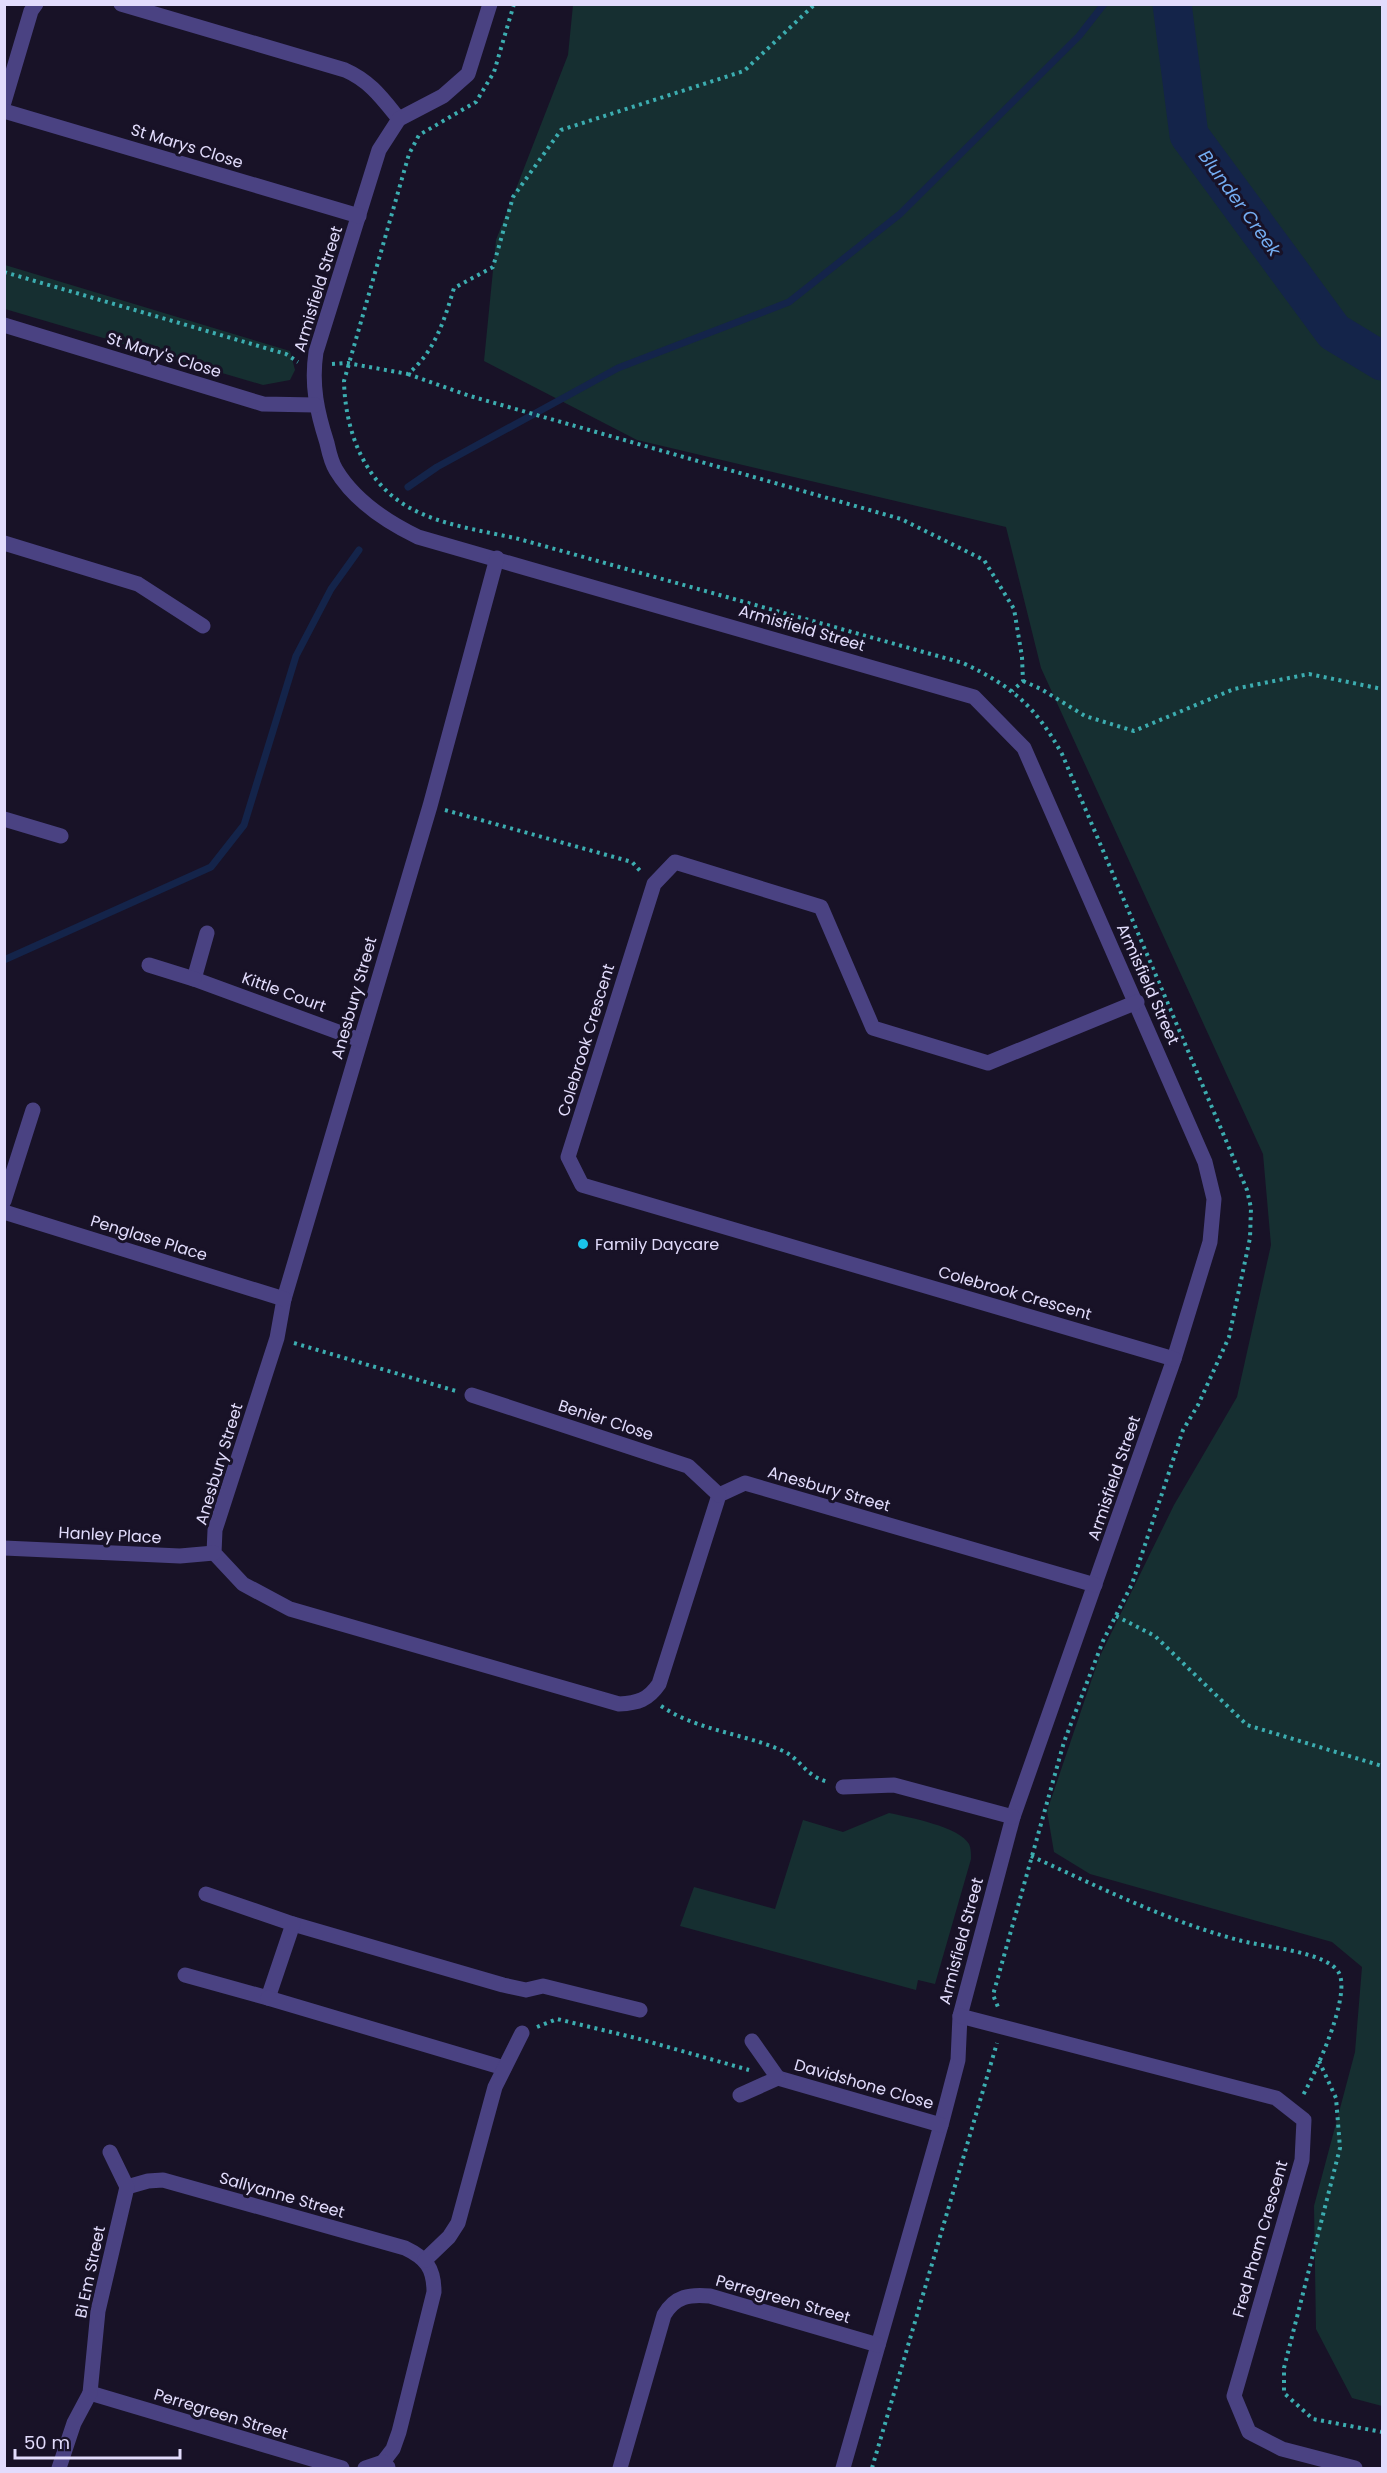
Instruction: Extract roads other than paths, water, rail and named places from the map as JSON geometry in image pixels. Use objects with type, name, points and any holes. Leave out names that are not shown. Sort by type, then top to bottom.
[{"type":"street","points":[[4,102],[31,11],[36,4]]},
{"type":"street","points":[[121,4],[345,70],[374,88],[399,119],[444,96],[468,74],[490,4]]},
{"type":"street","name":"St Marys Close","points":[[4,111],[358,216]]},
{"type":"street","name":"Armisfield Street","points":[[399,119],[380,150],[314,366],[315,405],[335,469],[358,497],[395,526],[418,537],[974,697],[1024,748],[1205,1162],[1214,1199],[1210,1242],[1174,1359],[1013,1817],[960,2016],[958,2060],[843,2469]]},
{"type":"street","name":"St Mary's Close","points":[[4,325],[263,404],[315,405]]},
{"type":"street","points":[[4,543],[138,584],[203,626]]},
{"type":"street","name":"Anesbury Street","points":[[214,1553],[215,1530],[277,1338],[284,1299],[429,806],[497,558]]},
{"type":"street","points":[[4,819],[61,836]]},
{"type":"street","name":"Colebrook Crescent","points":[[1137,1002],[988,1064],[873,1028],[821,907],[675,862],[654,884],[568,1157],[582,1185],[1174,1359]]},
{"type":"street","points":[[194,978],[207,933]]},
{"type":"street","name":"Kittle Court","points":[[149,965],[194,978],[360,1040]]},
{"type":"street","points":[[4,1201],[33,1110]]},
{"type":"street","name":"Penglase Place","points":[[4,1212],[284,1299]]},
{"type":"street","name":"Benier Close","points":[[472,1395],[688,1466],[719,1495]]},
{"type":"street","name":"Anesbury Street","points":[[719,1495],[745,1484],[1095,1585]]},
{"type":"street","points":[[214,1553],[243,1584],[290,1609],[619,1704],[635,1703],[650,1697],[659,1684],[719,1495]]},
{"type":"street","name":"Hanley Place","points":[[4,1548],[180,1556],[214,1553]]},
{"type":"street","points":[[843,1787],[894,1785],[1013,1817]]},
{"type":"street","points":[[206,1894],[293,1924],[503,1985],[526,1990],[543,1986],[640,2010]]},
{"type":"street","points":[[268,1998],[293,1924]]},
{"type":"street","points":[[185,1975],[504,2068]]},
{"type":"street","name":"Fred Pham Crescent","points":[[960,2016],[1276,2098],[1304,2120],[1302,2160],[1234,2396],[1249,2432],[1282,2449],[1355,2469]]},
{"type":"street","points":[[365,2469],[387,2465],[393,2449],[434,2292],[433,2275],[425,2260],[449,2238],[458,2223],[495,2087],[522,2033]]},
{"type":"street","points":[[740,2095],[778,2078],[752,2041]]},
{"type":"street","name":"Davidshone Close","points":[[778,2078],[941,2125]]},
{"type":"street","points":[[110,2152],[127,2187]]},
{"type":"street","name":"Sallyanne Street","points":[[127,2187],[148,2181],[163,2180],[405,2248],[425,2260]]},
{"type":"street","name":"Bi Em Street","points":[[59,2469],[74,2423],[90,2393],[98,2311],[127,2187]]},
{"type":"street","name":"Perregreen Street","points":[[621,2469],[664,2315],[678,2299],[693,2295],[710,2296],[878,2345]]},
{"type":"street","name":"Perregreen Street","points":[[90,2393],[342,2469]]},
{"type":"waterway","points":[[408,487],[437,467],[618,368],[789,302],[900,214],[1079,36],[1104,4]]},
{"type":"waterway","name":"Blunder Creek","points":[[1172,4],[1189,135],[1334,332],[1382,361]]},
{"type":"waterway","points":[[4,960],[211,867],[244,825],[296,656],[331,589],[359,550]]},
{"type":"place","name":"Family Daycare","points":[[583,1244]]}]
